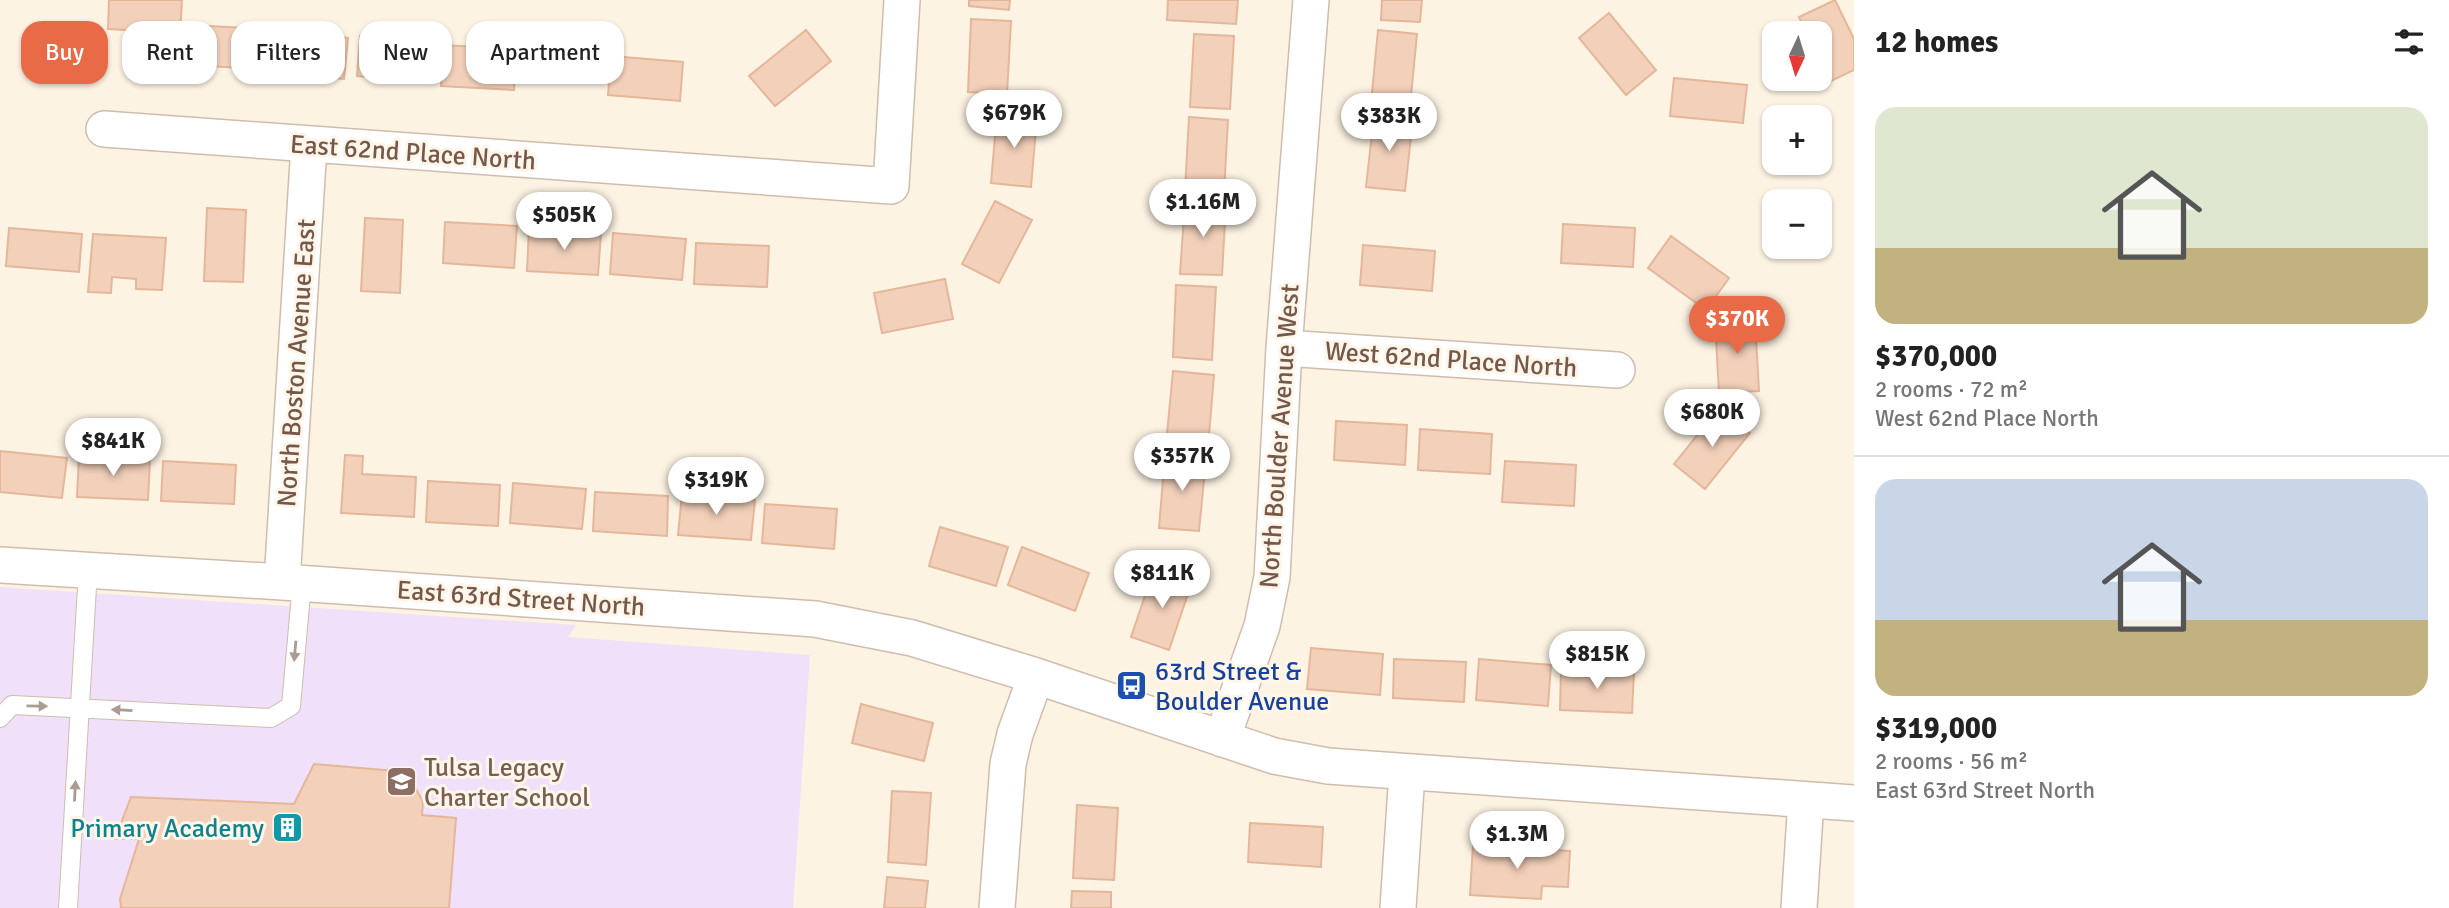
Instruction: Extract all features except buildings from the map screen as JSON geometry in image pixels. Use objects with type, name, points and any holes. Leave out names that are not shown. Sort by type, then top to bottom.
[{"type":"street","name":"East 62nd Place North","points":[[104,129],[891,186],[902,0]]},
{"type":"street","name":"North Boulder Avenue West","points":[[1222,739],[1262,626],[1272,577],[1284,348],[1311,0]]},
{"type":"street","name":"North Boston Avenue East","points":[[292,583],[309,145]]},
{"type":"street","name":"West 62nd Place North","points":[[1284,348],[1617,370]]},
{"type":"street","name":"East 63rd Street North","points":[[0,565],[815,619],[912,638],[1036,676],[1274,756],[1328,766],[1854,803]]},
{"type":"street","points":[[998,908],[1009,764],[1015,734],[1036,676]]},
{"type":"street","points":[[1398,908],[1407,773]]},
{"type":"street","points":[[1799,908],[1806,800]]},
{"type":"lane","points":[[68,908],[88,570]]},
{"type":"lane","points":[[0,718],[12,705],[271,718],[290,706],[292,583]]},
{"type":"shaded area","name":"Tulsa Legacy Charter School","points":[[0,587],[576,625],[568,637],[810,655],[793,908],[0,908]]},
{"type":"place","name":"63rd Street & Boulder Avenue","points":[[1132,686]]},
{"type":"place","name":"Tulsa Legacy Charter School","points":[[401,782]]},
{"type":"place","name":"Primary Academy","points":[[287,828]]}]
